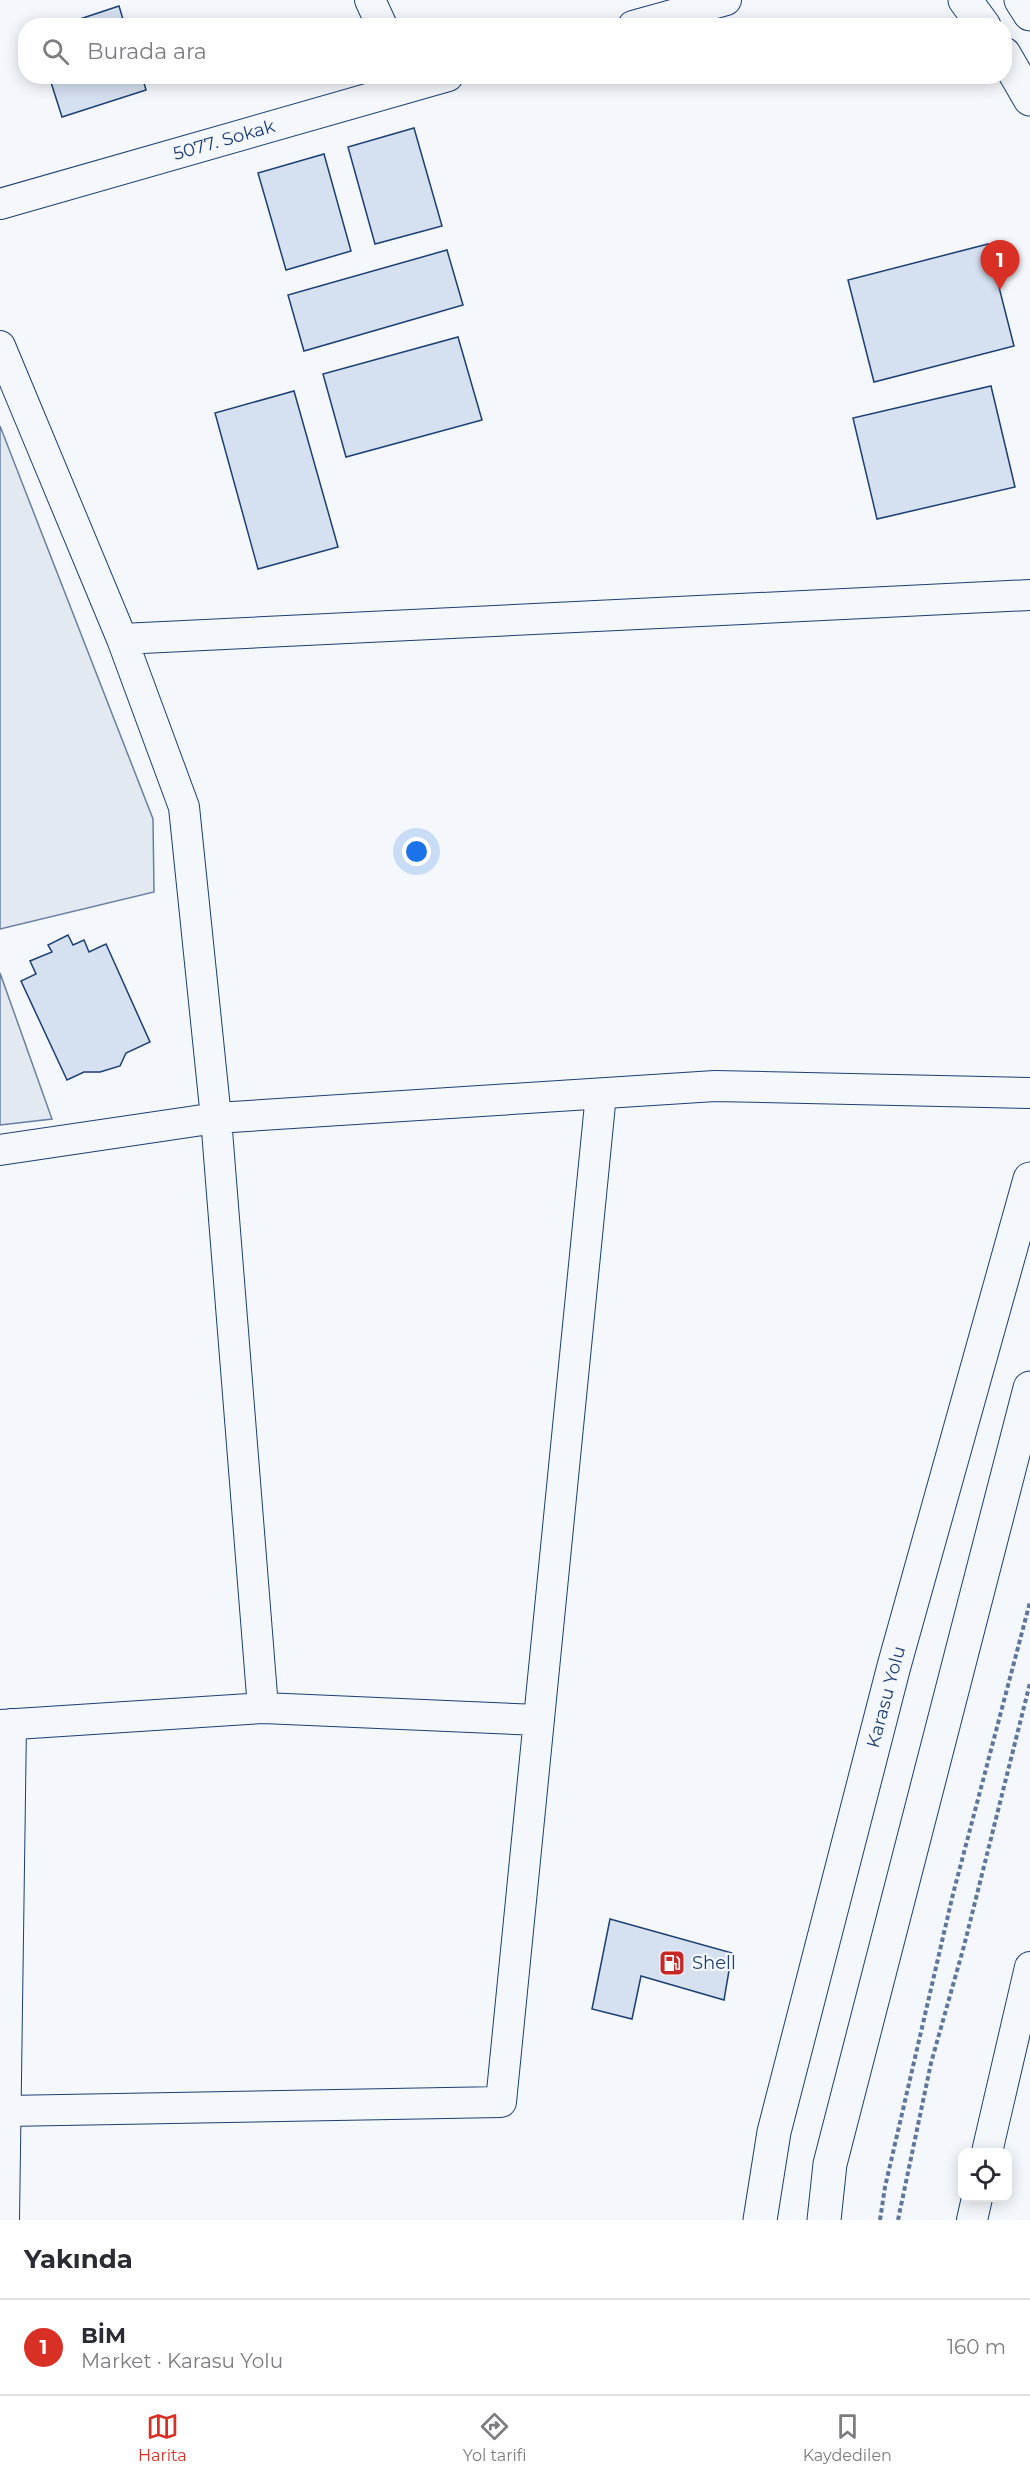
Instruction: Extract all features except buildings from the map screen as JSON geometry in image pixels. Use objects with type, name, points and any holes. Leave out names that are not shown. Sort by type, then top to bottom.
[{"type":"highway","points":[[965,0],[978,18]]},
{"type":"highway","points":[[1021,0],[1030,14]]},
{"type":"highway","points":[[1012,67],[1030,99]]},
{"type":"highway","name":"Karasu Yolu","points":[[760,2220],[774,2132],[894,1666],[1030,1179]]},
{"type":"highway","points":[[824,2220],[830,2164],[1030,1388]]},
{"type":"street","points":[[370,0],[378,18]]},
{"type":"street","points":[[662,18],[726,0]]},
{"type":"street","name":"5077. Sokak","points":[[0,204],[400,84]]},
{"type":"street","points":[[0,346],[122,639],[184,807],[216,1118],[263,1708]]},
{"type":"street","points":[[122,639],[1030,595]]},
{"type":"street","points":[[0,1150],[216,1118],[715,1086],[1030,1094]]},
{"type":"street","points":[[6,2111],[501,2102],[601,1094]]},
{"type":"street","points":[[4,2220],[5,1724],[263,1708],[539,1720]]},
{"type":"street","points":[[988,2148],[1030,1967]]},
{"type":"street","points":[[972,2220],[976,2202]]},
{"type":"path","points":[[880,2220],[885,2187],[953,1894],[1030,1602]]},
{"type":"path","points":[[898,2220],[931,2063],[964,1946],[1030,1683]]},
{"type":"shaded area","points":[[0,426],[153,819],[154,892],[0,929]]},
{"type":"shaded area","points":[[0,973],[52,1119],[0,1125]]},
{"type":"place","name":"BİM","points":[[1000,290]]},
{"type":"place","name":"Shell","points":[[672,1963]]}]
